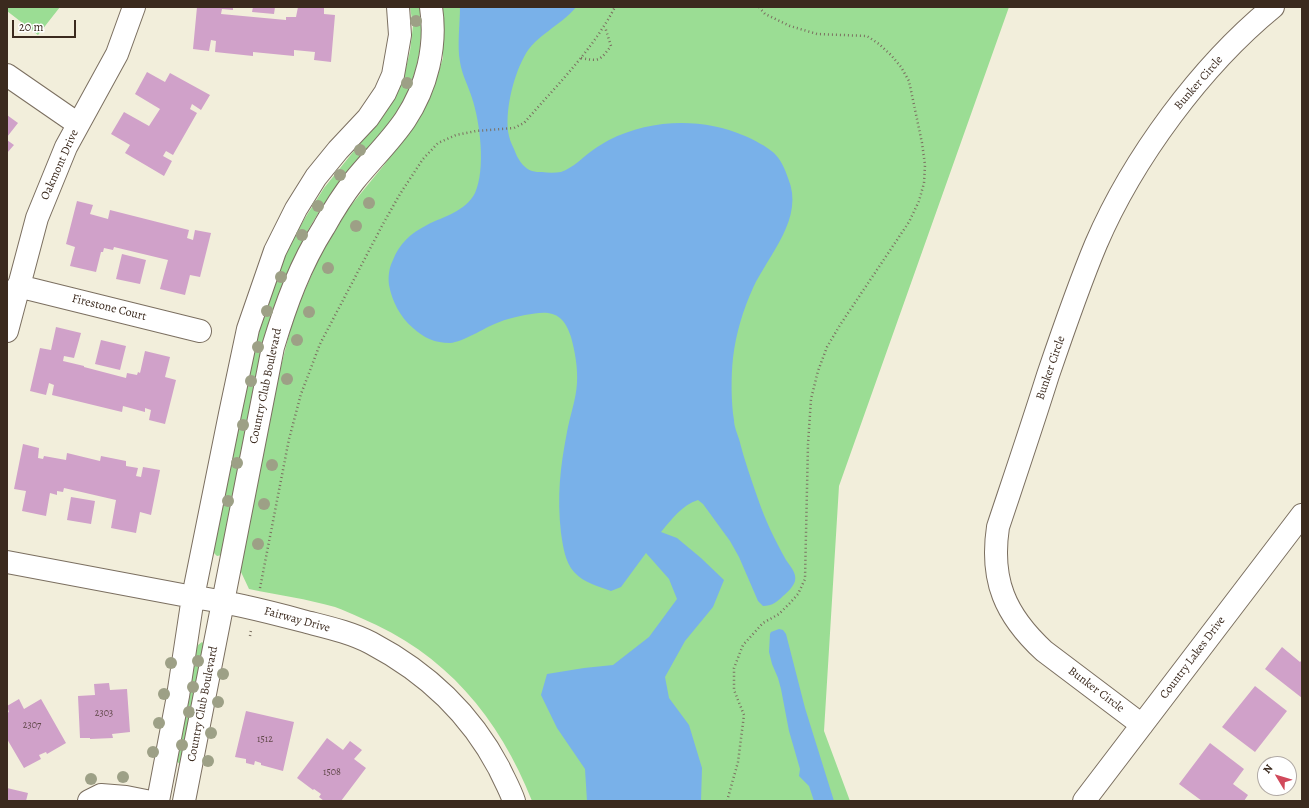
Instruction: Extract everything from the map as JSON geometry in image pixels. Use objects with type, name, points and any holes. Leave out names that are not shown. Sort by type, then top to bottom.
[{"type":"street","name":"Oakmont Drive","points":[[7,331],[37,218],[66,147],[118,54],[134,7]]},
{"type":"street","points":[[158,801],[178,696],[194,597],[248,329],[274,251],[296,209],[316,177],[338,150],[368,118],[385,93],[393,75],[398,55],[400,14],[398,7]]},
{"type":"street","name":"Country Club Boulevard","points":[[184,801],[273,347],[287,302],[302,265],[324,227],[354,182],[405,120],[416,100],[428,72],[429,66],[432,45],[432,16],[430,7]]},
{"type":"street","name":"Bunker Circle","points":[[1142,725],[1044,651],[1030,638],[1016,621],[1001,590],[998,577],[995,558],[998,527],[1074,298],[1096,243],[1124,189],[1144,154],[1187,96],[1210,68],[1273,7]]},
{"type":"street","points":[[7,75],[78,124]]},
{"type":"street","name":"Firestone Court","points":[[18,286],[200,331]]},
{"type":"street","name":"Country Lakes Drive","points":[[1084,801],[1302,515]]},
{"type":"street","name":"Fairway Drive","points":[[7,562],[194,597],[223,601],[344,632],[371,643],[402,661],[430,681],[460,709],[486,745],[514,801]]},
{"type":"street","points":[[89,801],[101,795],[126,797],[146,801]]},
{"type":"path","points":[[259,592],[291,431],[301,394],[320,344],[400,194],[423,159],[438,143],[456,135],[476,131],[514,128],[524,123],[582,58],[605,26],[615,7]]},
{"type":"path","points":[[727,801],[738,762],[744,716],[734,690],[734,668],[743,644],[763,623],[779,614],[791,602],[798,594],[805,578],[808,444],[811,399],[818,371],[827,347],[840,325],[909,222],[919,201],[924,183],[925,165],[909,81],[891,54],[867,36],[817,34],[790,26],[765,14],[759,7]]},
{"type":"path","points":[[582,58],[594,61],[602,58],[611,46],[605,26]]},
{"type":"green space","points":[[7,7],[60,7],[38,35],[7,11]]},
{"type":"green space","points":[[410,7],[420,7],[421,32],[417,65],[404,101],[385,129],[320,210],[292,261],[278,297],[261,353],[222,555],[217,556],[214,553],[214,550],[253,344],[276,276],[289,246],[324,188],[383,115],[404,76],[410,51],[413,26]]},
{"type":"green space","points":[[440,7],[1009,7],[839,486],[824,731],[850,801],[532,801],[519,770],[486,715],[466,691],[443,669],[419,650],[391,632],[338,608],[249,589],[241,572],[240,559],[279,374],[294,315],[319,258],[348,209],[384,165],[414,124],[433,90],[443,58],[442,16]]},
{"type":"green space","points":[[202,642],[204,644],[180,764],[176,761],[196,649]]},
{"type":"water","points":[[460,7],[576,7],[570,14],[541,37],[529,49],[520,65],[513,85],[510,96],[508,117],[509,136],[519,159],[529,170],[547,173],[561,172],[574,165],[599,146],[625,133],[659,124],[694,123],[728,130],[760,143],[771,150],[776,156],[788,178],[792,193],[792,207],[789,221],[776,249],[753,288],[743,313],[738,331],[732,365],[732,406],[734,425],[764,515],[770,530],[794,572],[795,581],[790,589],[779,600],[772,604],[763,606],[758,601],[739,557],[730,541],[703,504],[698,500],[682,509],[673,517],[661,532],[677,538],[724,580],[713,607],[685,641],[665,677],[669,698],[689,725],[702,768],[701,801],[587,801],[585,769],[557,728],[541,695],[547,674],[613,665],[649,637],[677,599],[669,579],[646,553],[621,587],[611,591],[582,579],[574,572],[566,559],[561,533],[559,507],[560,482],[577,378],[576,360],[568,328],[559,317],[554,314],[534,313],[500,322],[467,338],[455,342],[439,342],[417,332],[408,324],[394,303],[390,291],[390,269],[402,244],[421,228],[454,213],[466,205],[475,193],[478,183],[481,146],[475,108],[462,71],[459,56]]},
{"type":"water","points":[[779,629],[783,630],[786,634],[805,708],[834,801],[814,801],[809,786],[799,776],[800,769],[789,731],[781,689],[769,652],[770,634],[771,632]]},
{"type":"building","points":[[197,7],[233,7],[233,10],[222,9],[221,14],[286,20],[286,17],[296,17],[298,7],[324,7],[324,14],[335,15],[331,62],[314,60],[315,52],[294,50],[294,56],[253,52],[253,56],[215,52],[216,41],[211,40],[209,51],[193,49]]},
{"type":"building","points":[[253,7],[275,7],[274,14],[252,12]]},
{"type":"building","points":[[147,72],[165,82],[170,73],[210,95],[201,110],[192,104],[190,109],[197,113],[173,155],[166,151],[163,156],[172,161],[164,176],[125,153],[130,145],[111,134],[124,112],[149,126],[160,109],[135,94]]},
{"type":"building","points":[[7,115],[18,123],[7,137]]},
{"type":"building","points":[[7,140],[14,145],[7,153]]},
{"type":"building","points":[[77,201],[93,205],[90,214],[108,219],[110,210],[189,230],[187,238],[193,240],[195,230],[211,233],[200,277],[190,275],[185,295],[160,289],[168,260],[114,247],[113,250],[104,248],[103,252],[101,252],[96,272],[70,266],[75,247],[66,244]]},
{"type":"building","points":[[122,254],[146,260],[140,284],[116,279]]},
{"type":"building","points":[[56,327],[81,333],[74,358],[64,356],[63,361],[84,367],[126,378],[127,373],[137,375],[138,372],[140,373],[145,351],[170,357],[165,377],[176,380],[165,424],[149,420],[151,410],[145,408],[145,412],[123,406],[122,412],[52,395],[54,385],[49,383],[46,395],[30,391],[40,348],[51,350]]},
{"type":"building","points":[[101,340],[126,346],[120,370],[95,364]]},
{"type":"building","points":[[23,444],[39,448],[38,458],[43,459],[44,456],[66,460],[67,453],[100,461],[101,456],[126,461],[126,466],[138,468],[136,476],[141,477],[143,467],[160,470],[151,515],[140,512],[136,533],[111,528],[116,500],[64,488],[63,492],[57,491],[57,495],[50,493],[46,516],[22,511],[26,491],[14,489]]},
{"type":"building","points":[[71,497],[95,501],[91,524],[67,520]]},
{"type":"building","points":[[1282,647],[1300,662],[1302,660],[1302,698],[1265,669]]},
{"type":"building","points":[[109,683],[110,690],[127,689],[130,732],[112,734],[113,738],[80,738],[78,696],[95,695],[94,684]]},
{"type":"building","points":[[1255,686],[1287,711],[1255,752],[1222,727]]},
{"type":"building","points":[[19,699],[24,709],[41,699],[66,743],[47,754],[46,752],[39,755],[41,759],[24,768],[7,739],[7,713],[9,712],[7,706]]},
{"type":"building","points":[[246,711],[294,722],[283,771],[261,765],[261,763],[255,761],[254,765],[246,763],[246,759],[235,757]]},
{"type":"building","points":[[327,738],[343,750],[350,741],[362,750],[354,759],[366,768],[341,801],[324,801],[319,797],[321,794],[297,778]]},
{"type":"building","points":[[1210,743],[1244,769],[1233,784],[1248,795],[1244,801],[1202,801],[1179,784]]},
{"type":"building","points":[[7,788],[28,793],[26,801],[7,801]]}]
